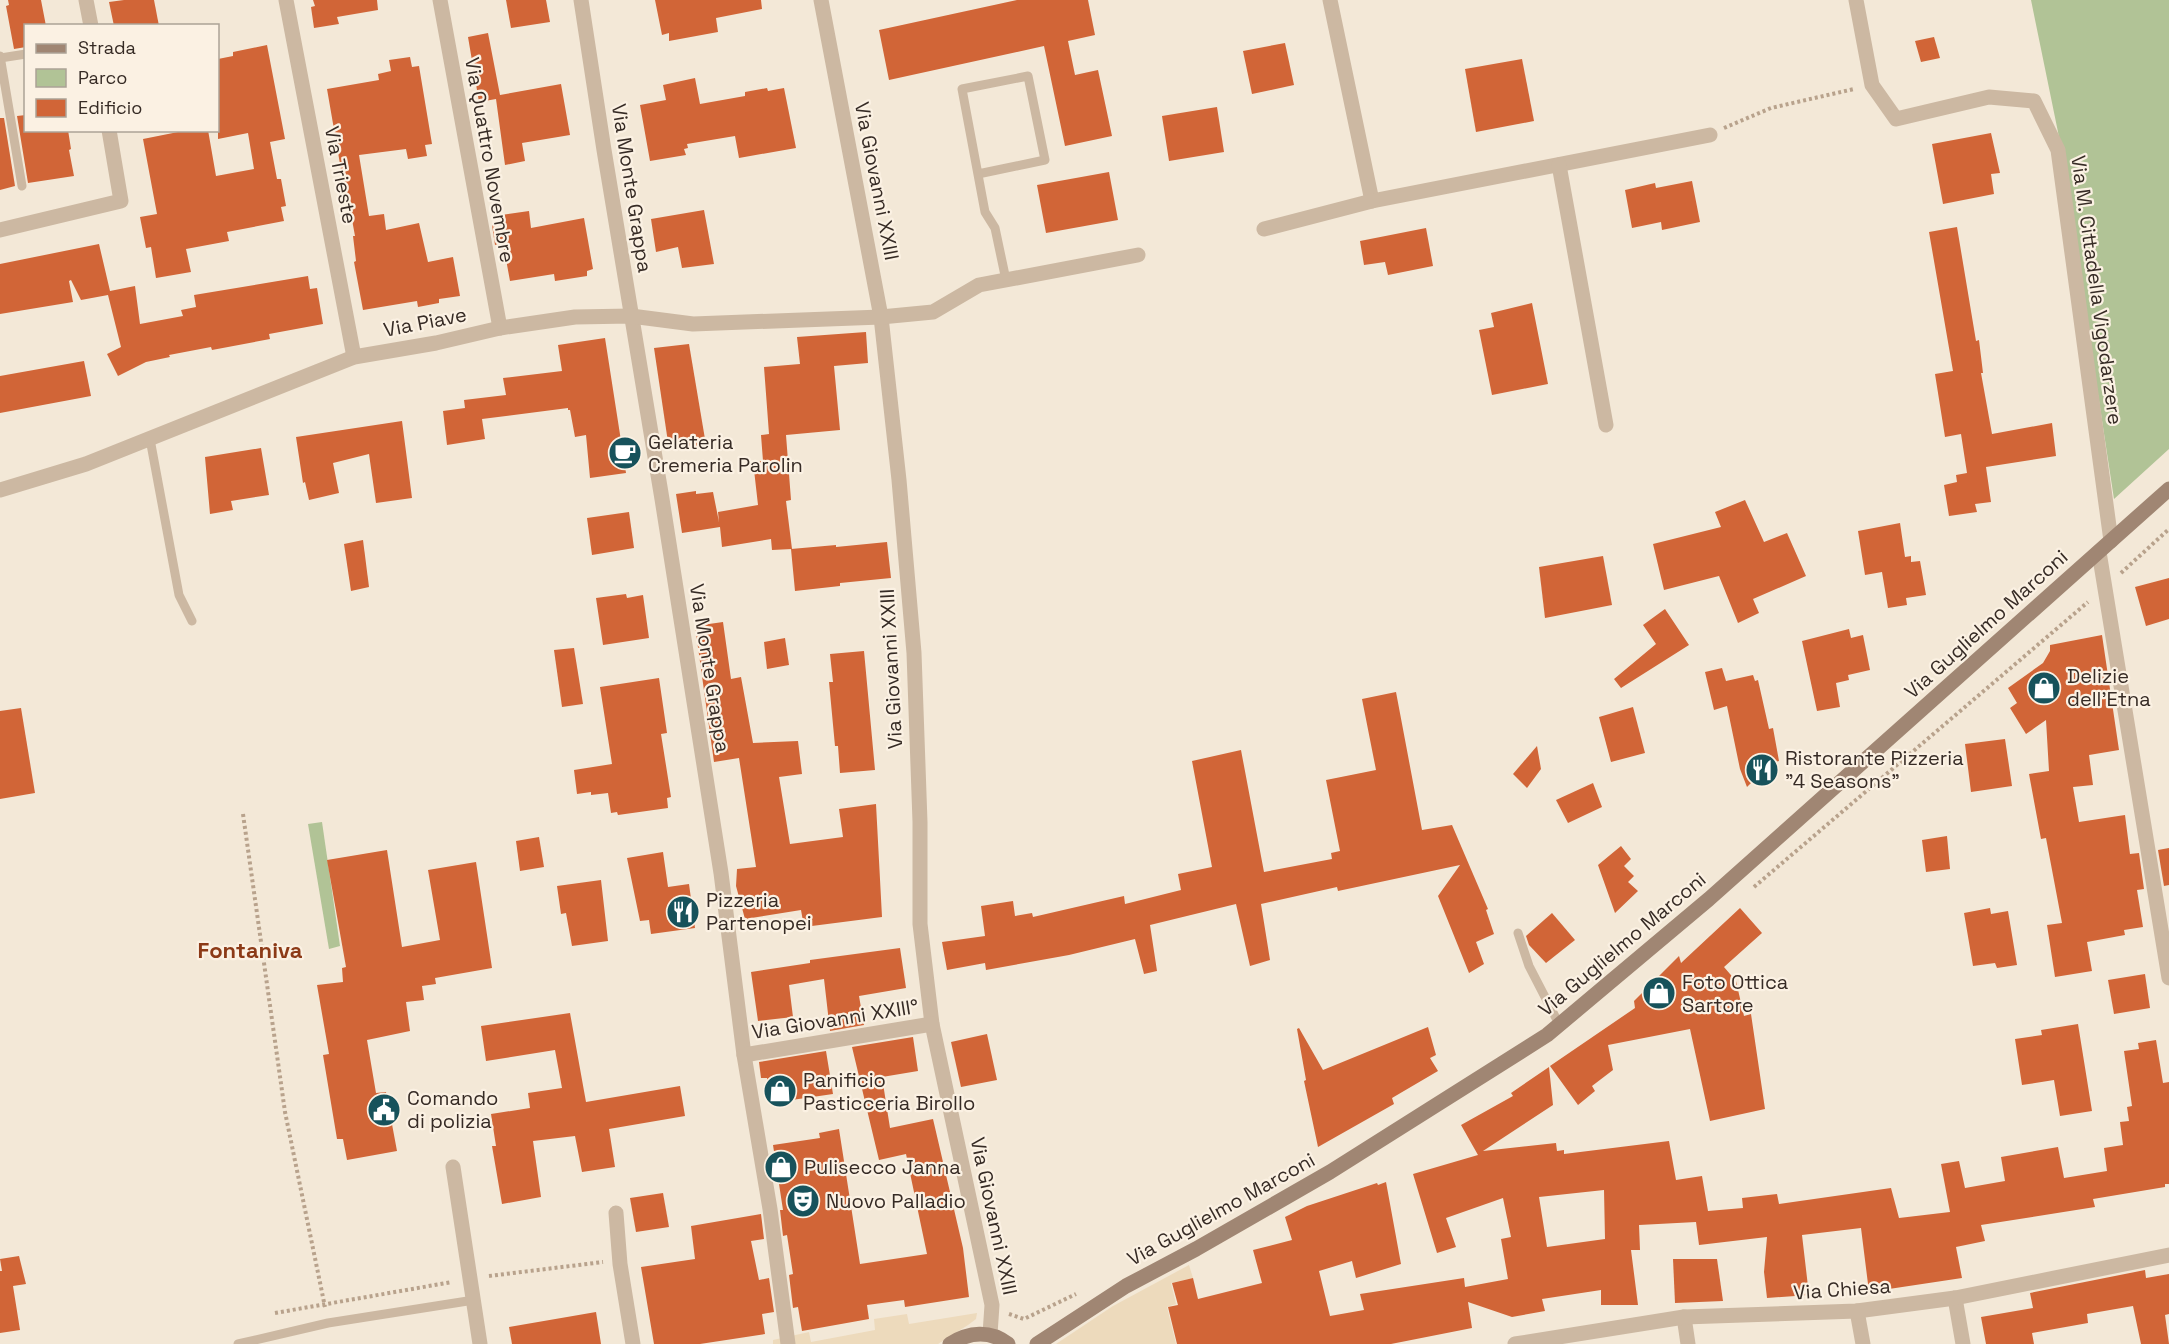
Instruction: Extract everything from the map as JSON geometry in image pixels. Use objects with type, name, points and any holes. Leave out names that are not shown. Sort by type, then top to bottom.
[{"type":"street","points":[[86,0],[91,24]]},
{"type":"street","name":"Via Trieste","points":[[286,0],[354,357]]},
{"type":"street","name":"Via Quattro Novembre","points":[[440,0],[500,328]]},
{"type":"street","name":"Via Monte Grappa","points":[[581,0],[721,873],[744,1055],[770,1209],[788,1344]]},
{"type":"street","name":"Via Giovanni XXIII","points":[[821,0],[881,317],[914,653],[920,822],[920,924],[932,1024],[992,1305],[990,1335]]},
{"type":"street","points":[[1330,0],[1372,201]]},
{"type":"street","name":"Via M. Cittadella Vigodarzere","points":[[1856,0],[1872,85],[1896,119],[1989,97],[2034,101],[2058,150],[2111,541]]},
{"type":"street","points":[[0,230],[121,201],[109,132]]},
{"type":"street","points":[[1264,229],[1372,201],[1710,135]]},
{"type":"street","points":[[1559,165],[1606,424]]},
{"type":"street","name":"Via Piave","points":[[0,490],[86,464],[354,357],[436,343],[500,328],[575,317],[631,316],[693,324],[881,317],[933,312],[979,285],[1138,255]]},
{"type":"street","name":"Via Guglielmo Marconi","points":[[1037,1344],[1126,1286],[1196,1249],[1330,1172],[1547,1035],[1709,899],[2169,489]]},
{"type":"street","points":[[2099,552],[2169,978]]},
{"type":"street","name":"Via Giovanni XXIII°","points":[[744,1055],[932,1024]]},
{"type":"street","points":[[453,1167],[480,1344]]},
{"type":"street","points":[[616,1213],[620,1264],[633,1344]]},
{"type":"street","name":"Via Chiesa","points":[[1515,1344],[1684,1317],[1857,1311],[1955,1298],[2169,1255]]},
{"type":"street","points":[[1955,1298],[1964,1344]]},
{"type":"street","points":[[1857,1311],[1863,1344]]},
{"type":"street","points":[[1684,1317],[1688,1344]]},
{"type":"street","points":[[950,1344],[963,1336],[977,1333],[990,1335],[1008,1344]]},
{"type":"lane","points":[[22,186],[0,57],[24,54]]},
{"type":"lane","points":[[978,174],[1045,160],[1028,76],[962,89],[985,212],[995,228],[1006,280]]},
{"type":"lane","points":[[150,439],[179,595],[192,621]]},
{"type":"lane","points":[[1518,933],[1529,966],[1559,1024]]},
{"type":"lane","points":[[238,1344],[328,1323],[474,1300]]},
{"type":"path","points":[[1710,135],[1771,108],[1872,85]]},
{"type":"path","points":[[243,814],[285,1112],[328,1323]]},
{"type":"path","points":[[275,1313],[470,1278],[609,1261],[620,1264]]},
{"type":"path","points":[[992,1305],[1024,1319],[1080,1292]]},
{"type":"green space","points":[[2031,0],[2169,0],[2169,449],[2114,499],[2058,132]]},
{"type":"green space","points":[[322,822],[340,946],[329,949],[308,824]]},
{"type":"shaded area","points":[[1189,1265],[1193,1278],[1171,1283],[1176,1304],[1167,1307],[1176,1344],[1056,1344],[1113,1306]]},
{"type":"shaded area","points":[[977,1313],[976,1319],[938,1344],[773,1344],[773,1340],[809,1332],[811,1342],[875,1330],[874,1319],[907,1314],[909,1324]]},
{"type":"building","points":[[8,0],[41,0],[46,24],[24,24],[24,47],[14,49],[6,6],[9,5]]},
{"type":"building","points":[[154,0],[159,24],[114,24],[109,2]]},
{"type":"building","points":[[313,0],[377,0],[378,10],[337,17],[339,24],[314,28],[311,7],[315,6]]},
{"type":"building","points":[[506,0],[546,0],[550,22],[511,28]]},
{"type":"building","points":[[655,0],[761,0],[762,9],[716,18],[718,32],[669,41],[669,33],[662,35]]},
{"type":"building","points":[[1017,0],[1088,0],[1095,35],[1068,41],[1075,75],[1098,70],[1112,136],[1065,146],[1044,46],[889,80],[879,30]]},
{"type":"building","points":[[488,33],[500,95],[561,84],[570,135],[522,143],[525,161],[505,165],[496,99],[479,102],[468,37]]},
{"type":"building","points":[[1934,37],[1940,58],[1921,62],[1915,41]]},
{"type":"building","points":[[1285,43],[1294,85],[1252,94],[1243,51]]},
{"type":"building","points":[[267,45],[285,139],[270,142],[277,179],[281,179],[286,206],[281,207],[284,221],[227,232],[229,241],[186,249],[191,272],[156,278],[151,247],[146,248],[140,217],[157,214],[143,139],[178,132],[208,132],[216,176],[254,169],[248,133],[218,139],[219,59],[233,56],[233,52]]},
{"type":"building","points":[[410,57],[412,67],[419,66],[432,144],[425,145],[427,156],[408,159],[406,149],[359,155],[369,216],[384,214],[386,230],[419,223],[428,262],[453,257],[460,296],[439,299],[439,303],[418,307],[417,301],[363,310],[354,262],[356,261],[353,236],[355,236],[327,89],[379,80],[378,74],[391,71],[389,60]]},
{"type":"building","points":[[1522,59],[1534,121],[1476,132],[1465,69]]},
{"type":"building","points":[[695,78],[700,104],[745,96],[745,92],[784,88],[796,148],[739,158],[735,136],[687,144],[688,148],[684,149],[686,155],[650,161],[640,105],[666,100],[663,85]]},
{"type":"building","points":[[1217,107],[1224,152],[1169,161],[1162,116]]},
{"type":"building","points":[[24,115],[24,132],[68,132],[74,176],[28,183],[17,116]]},
{"type":"building","points":[[0,118],[4,118],[15,186],[0,190]]},
{"type":"building","points":[[1991,133],[2000,173],[1991,174],[1994,194],[1943,204],[1932,144]]},
{"type":"building","points":[[1109,172],[1118,220],[1046,233],[1037,185]]},
{"type":"building","points":[[1692,181],[1700,222],[1662,230],[1661,222],[1632,228],[1625,190],[1655,183],[1656,188]]},
{"type":"building","points":[[704,210],[714,264],[682,268],[678,247],[656,252],[651,219]]},
{"type":"building","points":[[529,211],[531,228],[584,218],[593,269],[587,271],[587,276],[555,281],[554,274],[510,281],[503,243],[495,245],[492,225],[502,224],[501,215]]},
{"type":"building","points":[[1957,227],[1976,341],[1979,340],[1983,373],[1981,373],[1992,434],[2052,423],[2056,456],[1986,467],[1991,502],[1975,504],[1977,512],[1949,516],[1944,485],[1957,482],[1956,475],[1967,473],[1961,434],[1945,437],[1935,374],[1953,371],[1929,232]]},
{"type":"building","points":[[1426,228],[1433,266],[1388,275],[1385,262],[1364,265],[1360,241]]},
{"type":"building","points":[[99,244],[110,291],[135,286],[140,324],[183,316],[181,310],[196,307],[194,295],[308,276],[310,289],[317,288],[323,324],[269,334],[270,339],[169,355],[170,357],[146,362],[118,376],[107,354],[121,347],[108,295],[81,300],[71,280],[69,281],[73,302],[0,314],[0,264]]},
{"type":"building","points":[[1532,303],[1548,384],[1492,395],[1479,330],[1494,327],[1491,313]]},
{"type":"building","points":[[866,332],[868,363],[834,366],[840,430],[786,435],[791,500],[786,501],[792,549],[772,550],[771,539],[722,547],[720,527],[682,533],[676,494],[696,491],[696,494],[713,492],[719,522],[718,512],[758,505],[753,461],[763,461],[761,435],[769,434],[764,367],[800,364],[797,337]]},
{"type":"building","points":[[605,338],[626,473],[590,478],[586,435],[575,437],[568,408],[482,419],[485,439],[447,445],[443,411],[465,408],[464,400],[506,395],[503,378],[562,371],[558,345]]},
{"type":"building","points":[[689,344],[706,445],[669,449],[654,348]]},
{"type":"building","points":[[84,361],[91,396],[0,413],[0,376]]},
{"type":"building","points":[[402,421],[412,498],[376,503],[369,454],[333,463],[339,493],[309,500],[305,482],[303,483],[296,437]]},
{"type":"building","points":[[261,448],[269,495],[231,501],[233,510],[210,514],[205,457]]},
{"type":"building","points":[[1745,500],[1764,542],[1787,533],[1806,576],[1753,599],[1759,613],[1738,623],[1719,576],[1664,590],[1653,544],[1721,527],[1715,512]]},
{"type":"building","points":[[629,512],[634,548],[592,555],[587,518]]},
{"type":"building","points":[[1900,523],[1905,557],[1911,556],[1911,562],[1920,561],[1926,595],[1906,598],[1907,605],[1888,608],[1882,572],[1865,575],[1858,531]]},
{"type":"building","points":[[363,540],[369,587],[351,591],[344,544]]},
{"type":"building","points":[[887,542],[891,578],[840,583],[840,586],[795,591],[791,549]]},
{"type":"building","points":[[1603,556],[1612,605],[1545,618],[1539,567]]},
{"type":"building","points":[[2169,578],[2169,619],[2146,626],[2135,587]]},
{"type":"building","points":[[626,594],[627,598],[643,595],[649,638],[603,645],[596,598]]},
{"type":"building","points":[[1665,609],[1689,645],[1621,688],[1614,679],[1656,644],[1643,625]]},
{"type":"building","points":[[723,622],[731,679],[741,677],[753,743],[798,741],[802,774],[779,777],[790,844],[843,837],[839,809],[876,804],[882,917],[804,927],[801,910],[745,919],[736,886],[737,869],[756,867],[739,758],[714,762],[695,626]]},
{"type":"building","points":[[1849,629],[1851,638],[1863,635],[1870,670],[1848,675],[1849,680],[1836,683],[1840,707],[1817,711],[1802,641]]},
{"type":"building","points":[[2102,635],[2119,750],[2089,755],[2093,785],[2073,787],[2079,822],[2125,815],[2130,854],[2139,853],[2144,889],[2137,890],[2143,927],[2124,930],[2125,935],[2087,942],[2092,971],[2055,977],[2047,925],[2062,923],[2046,838],[2041,839],[2029,774],[2049,771],[2046,720],[2026,734],[2010,708],[2017,703],[2008,688],[2043,663],[2050,651],[2050,645]]},
{"type":"building","points":[[785,638],[789,665],[767,669],[764,642]]},
{"type":"building","points":[[574,648],[583,704],[562,707],[554,650]]},
{"type":"building","points":[[864,651],[875,770],[840,773],[829,682],[833,682],[830,654]]},
{"type":"building","points":[[1722,668],[1726,681],[1753,675],[1755,681],[1758,680],[1769,729],[1773,728],[1779,761],[1771,763],[1747,787],[1740,769],[1727,706],[1714,710],[1705,672]]},
{"type":"building","points":[[659,678],[667,733],[661,734],[671,797],[667,798],[668,808],[618,815],[617,812],[611,813],[608,793],[577,794],[574,770],[612,764],[600,687]]},
{"type":"building","points":[[1396,692],[1422,830],[1452,825],[1488,909],[1486,910],[1494,934],[1476,942],[1484,964],[1469,973],[1438,896],[1460,865],[1338,891],[1337,887],[1261,904],[1270,960],[1250,966],[1236,904],[1150,925],[1157,971],[1144,974],[1135,939],[1069,955],[986,970],[985,963],[947,970],[942,942],[985,936],[981,906],[1013,901],[1015,916],[1032,913],[1033,917],[1124,896],[1125,904],[1181,890],[1178,874],[1212,867],[1192,761],[1241,750],[1264,872],[1332,859],[1331,853],[1340,851],[1326,780],[1376,770],[1362,699]]},
{"type":"building","points":[[1633,707],[1645,753],[1611,762],[1599,717]]},
{"type":"building","points":[[21,708],[35,793],[0,799],[0,711]]},
{"type":"building","points":[[2005,739],[2012,786],[1971,792],[1965,744]]},
{"type":"building","points":[[1537,746],[1541,769],[1527,788],[1513,774]]},
{"type":"building","points":[[1593,783],[1602,807],[1568,823],[1556,800]]},
{"type":"building","points":[[1947,836],[1950,869],[1926,872],[1922,840]]},
{"type":"building","points":[[539,837],[544,867],[520,871],[516,841]]},
{"type":"building","points":[[1621,846],[1631,859],[1624,866],[1634,876],[1628,882],[1638,891],[1615,913],[1598,865]]},
{"type":"building","points":[[2169,848],[2169,885],[2164,886],[2158,850]]},
{"type":"building","points":[[387,850],[402,947],[440,940],[428,870],[476,862],[492,968],[435,978],[436,984],[422,986],[424,1000],[406,1002],[410,1031],[367,1040],[376,1093],[386,1092],[397,1151],[347,1160],[343,1139],[337,1139],[323,1055],[329,1054],[317,985],[343,982],[342,968],[346,967],[327,860]]},
{"type":"building","points":[[663,852],[668,887],[689,884],[695,928],[651,934],[649,920],[640,921],[627,858]]},
{"type":"building","points":[[601,880],[608,941],[572,946],[566,913],[561,914],[557,886]]},
{"type":"building","points":[[1740,908],[1762,933],[1724,967],[1736,981],[1744,1016],[1751,1014],[1765,1109],[1710,1121],[1690,1029],[1608,1045],[1613,1070],[1592,1086],[1595,1091],[1578,1105],[1550,1066],[1635,1008],[1634,1001],[1679,956],[1681,963]]},
{"type":"building","points":[[1990,908],[1991,914],[2008,911],[2017,965],[1997,968],[1995,963],[1973,966],[1964,913]]},
{"type":"building","points":[[1552,913],[1575,940],[1546,963],[1529,945],[1526,936]]},
{"type":"building","points":[[900,948],[906,988],[859,996],[864,1025],[830,1031],[824,979],[789,985],[793,1017],[758,1021],[751,972],[810,963],[810,960]]},
{"type":"building","points":[[2145,974],[2150,1008],[2114,1014],[2108,980]]},
{"type":"building","points":[[570,1013],[586,1102],[680,1086],[685,1116],[609,1129],[615,1167],[582,1172],[575,1136],[533,1141],[541,1197],[502,1204],[492,1146],[496,1146],[491,1114],[530,1108],[528,1093],[562,1088],[555,1050],[486,1061],[481,1026]]},
{"type":"building","points":[[2078,1024],[2092,1111],[2060,1116],[2054,1080],[2022,1085],[2015,1039],[2042,1035],[2041,1030]]},
{"type":"building","points":[[1428,1027],[1436,1055],[1430,1058],[1438,1071],[1392,1098],[1394,1104],[1318,1147],[1304,1081],[1306,1080],[1297,1029],[1299,1028],[1323,1070]]},
{"type":"building","points":[[987,1034],[997,1080],[961,1087],[951,1042]]},
{"type":"building","points":[[913,1037],[918,1071],[882,1077],[890,1128],[933,1119],[963,1248],[969,1297],[905,1307],[904,1300],[867,1305],[869,1319],[802,1331],[798,1307],[793,1308],[789,1275],[793,1274],[787,1235],[783,1236],[780,1210],[783,1210],[773,1145],[820,1138],[819,1133],[839,1129],[860,1264],[927,1254],[906,1154],[879,1160],[852,1047]]},
{"type":"building","points":[[2156,1040],[2163,1083],[2169,1082],[2169,1184],[2165,1184],[2165,1187],[2093,1199],[2095,1207],[1981,1225],[1985,1241],[1956,1247],[1962,1278],[1869,1292],[1861,1228],[1802,1235],[1809,1295],[1767,1298],[1764,1272],[1767,1237],[1699,1245],[1696,1222],[1639,1225],[1640,1250],[1631,1250],[1638,1305],[1601,1305],[1601,1290],[1542,1299],[1545,1311],[1512,1317],[1468,1302],[1472,1328],[1391,1344],[1177,1344],[1168,1307],[1178,1305],[1172,1283],[1193,1278],[1198,1299],[1262,1283],[1253,1250],[1292,1240],[1285,1217],[1307,1206],[1377,1183],[1378,1185],[1386,1182],[1401,1264],[1356,1278],[1352,1261],[1319,1271],[1330,1316],[1364,1310],[1360,1294],[1464,1278],[1465,1287],[1508,1279],[1501,1239],[1511,1237],[1503,1198],[1446,1218],[1456,1247],[1437,1253],[1413,1174],[1478,1155],[1461,1125],[1513,1096],[1511,1093],[1549,1067],[1553,1105],[1483,1151],[1556,1143],[1557,1151],[1564,1150],[1564,1154],[1669,1141],[1676,1180],[1702,1176],[1708,1211],[1743,1208],[1742,1198],[1777,1194],[1779,1204],[1891,1188],[1899,1218],[1950,1212],[1941,1164],[1959,1161],[1965,1188],[2005,1181],[2001,1157],[2058,1147],[2064,1178],[2107,1171],[2104,1148],[2123,1145],[2120,1122],[2129,1121],[2127,1107],[2132,1106],[2124,1051],[2139,1049],[2138,1043]],"holes":[[[1604,1190],[1605,1239],[1547,1247],[1539,1197]]]},
{"type":"building","points":[[826,1051],[833,1094],[771,1103],[767,1078],[761,1078],[759,1062]]},
{"type":"building","points":[[663,1193],[669,1227],[636,1232],[630,1198]]},
{"type":"building","points":[[761,1214],[764,1239],[751,1241],[759,1280],[769,1278],[774,1312],[762,1314],[765,1334],[700,1344],[654,1344],[641,1267],[695,1259],[691,1226]]},
{"type":"building","points":[[19,1256],[26,1284],[13,1286],[20,1330],[0,1333],[0,1271],[2,1271],[0,1259]]},
{"type":"building","points":[[1673,1259],[1717,1259],[1723,1301],[1675,1303]]},
{"type":"building","points":[[2145,1270],[2146,1278],[2169,1274],[2169,1314],[2165,1315],[2169,1344],[2141,1344],[2133,1306],[2087,1314],[2088,1323],[2032,1333],[2034,1344],[1986,1344],[1981,1317],[2033,1308],[2030,1293]]},
{"type":"building","points":[[596,1312],[601,1344],[512,1344],[509,1327]]},
{"type":"place","name":"Gelateria Cremeria Parolin","points":[[625,453]]},
{"type":"place","name":"Delizie dell'Etna","points":[[2044,688]]},
{"type":"place","name":"Ristorante Pizzeria \"4 Seasons\"","points":[[1762,770]]},
{"type":"place","name":"Pizzeria Partenopei","points":[[683,912]]},
{"type":"place","name":"Foto Ottica Sartore","points":[[1659,993]]},
{"type":"place","name":"Panificio Pasticceria Birollo","points":[[780,1091]]},
{"type":"place","name":"Comando di polizia","points":[[384,1110]]},
{"type":"place","name":"Pulisecco Janna","points":[[781,1167]]},
{"type":"place","name":"Nuovo Palladio","points":[[803,1201]]},
{"type":"district","name":"Fontaniva","points":[[250,950]]}]
